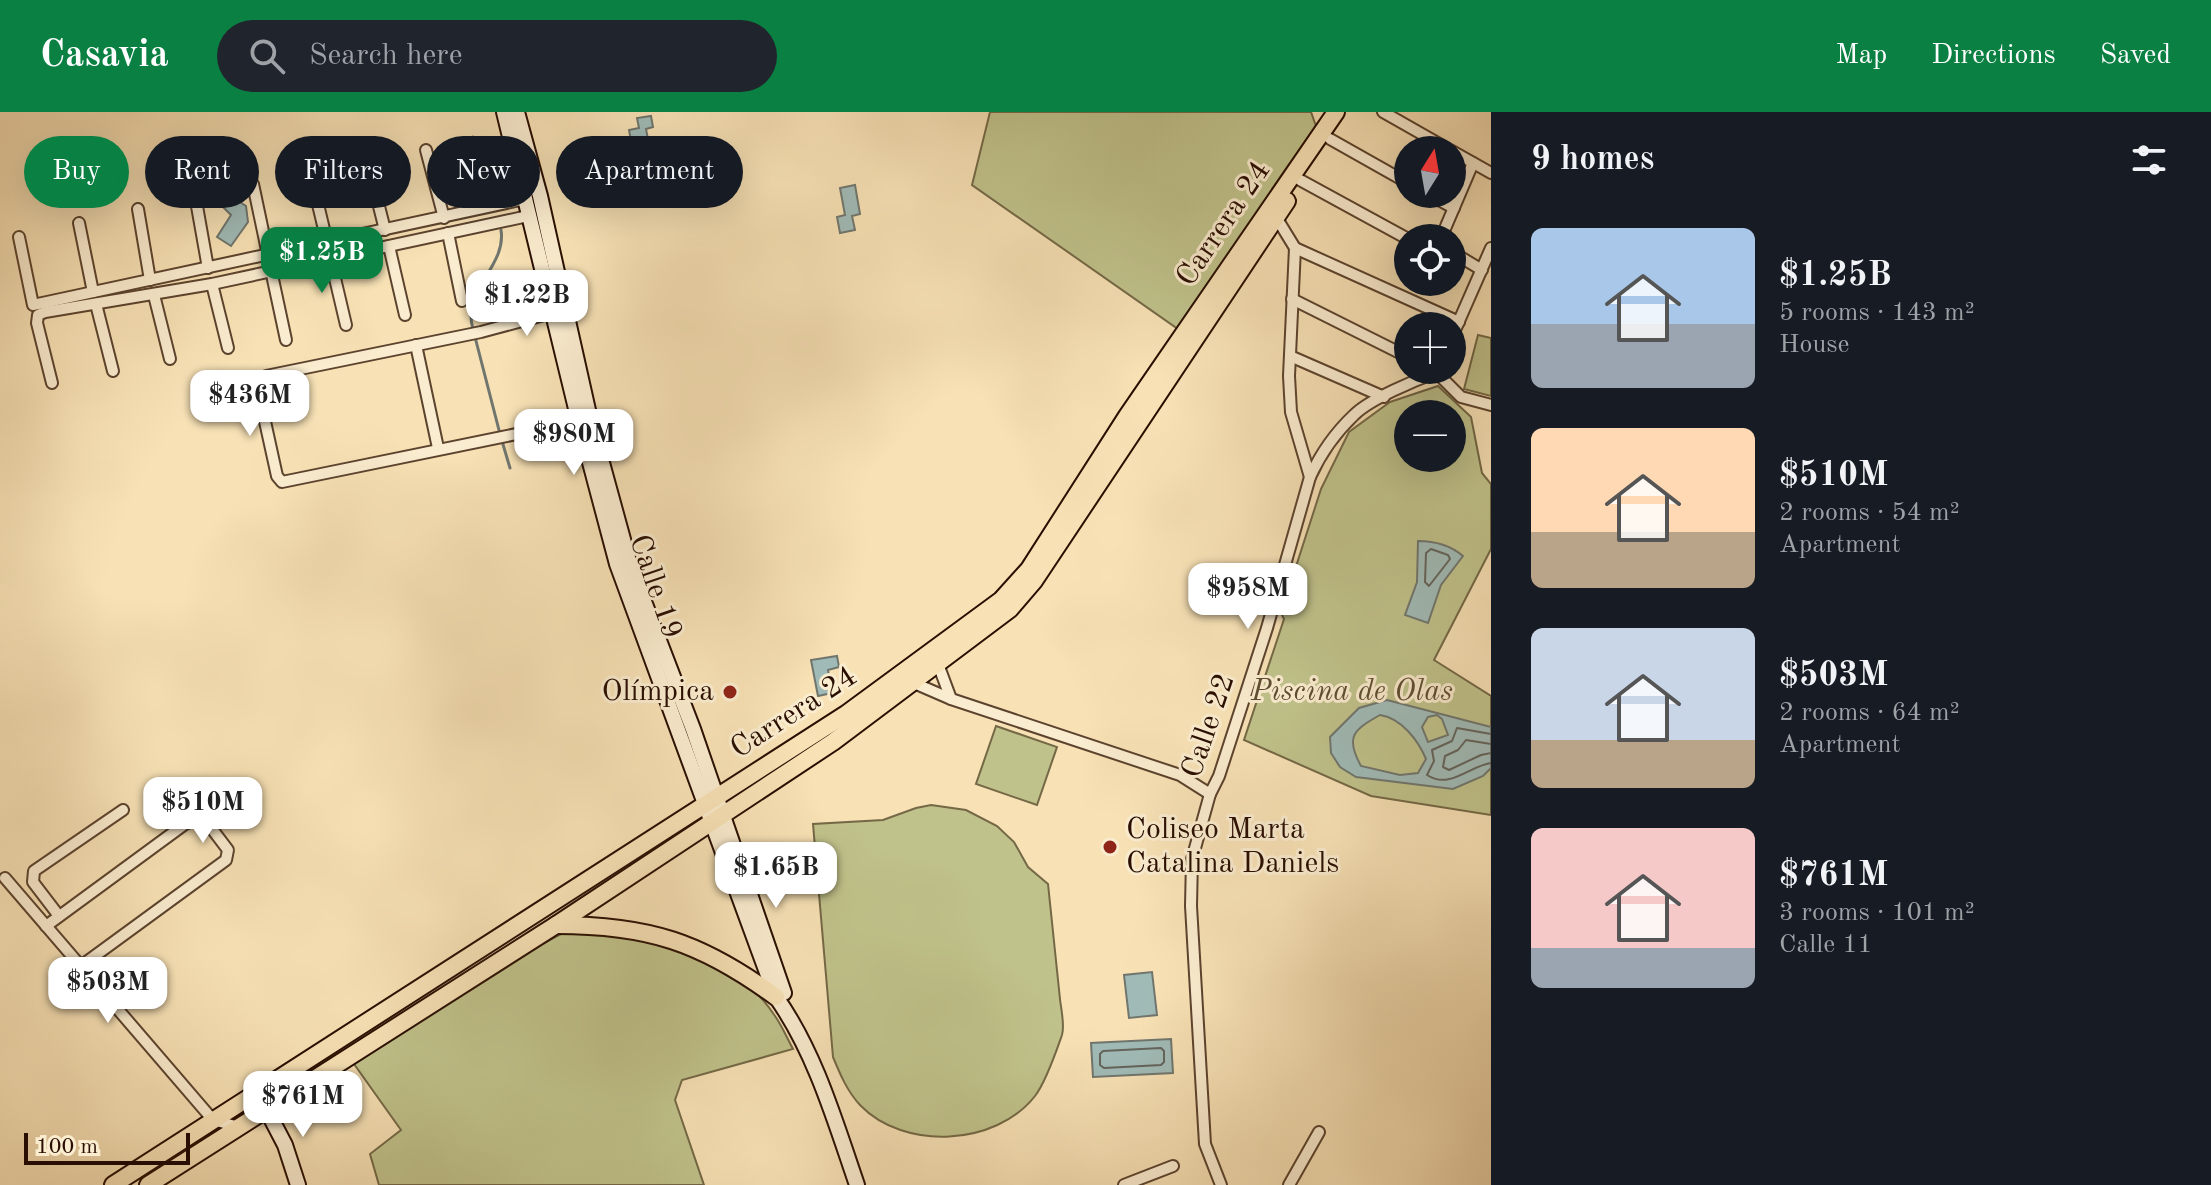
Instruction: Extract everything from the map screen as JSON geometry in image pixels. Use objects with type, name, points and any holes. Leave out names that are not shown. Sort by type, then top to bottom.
[{"type":"main road","name":"Carrera 24","points":[[113,1185],[710,801],[906,671],[1001,600],[1029,569],[1127,416],[1336,112]]},
{"type":"main road","name":"Carrera 24","points":[[148,1185],[556,925],[833,742],[1010,609],[1034,581],[1300,180],[1350,112]]},
{"type":"main road","points":[[556,925],[604,925],[650,932],[680,942],[738,969],[776,997]]},
{"type":"street","name":"Calle 19","points":[[504,112],[512,136]]},
{"type":"street","name":"Calle 19","points":[[517,112],[521,136]]},
{"type":"street","points":[[1383,112],[1426,136]]},
{"type":"street","points":[[1330,139],[1394,175]]},
{"type":"street","points":[[426,150],[444,218]]},
{"type":"street","points":[[1466,159],[1491,173]]},
{"type":"street","points":[[1466,180],[1473,163]]},
{"type":"street","points":[[1300,180],[1394,231]]},
{"type":"street","points":[[197,208],[208,268]]},
{"type":"street","points":[[258,208],[268,255]]},
{"type":"street","points":[[319,208],[327,242]]},
{"type":"street","points":[[379,208],[385,230]]},
{"type":"street","points":[[19,237],[33,305],[488,208]]},
{"type":"street","name":"Calle 19","points":[[534,208],[584,420],[630,565],[693,729],[710,801],[787,1002],[789,1016]]},
{"type":"street","points":[[1447,224],[1454,208]]},
{"type":"street","points":[[138,209],[150,280]]},
{"type":"street","points":[[52,383],[38,330],[38,315],[45,312],[212,284],[536,214]]},
{"type":"street","points":[[1276,217],[1295,248],[1437,312]]},
{"type":"street","points":[[79,223],[93,292]]},
{"type":"street","points":[[448,233],[462,301]]},
{"type":"street","points":[[389,246],[405,315]]},
{"type":"street","points":[[1295,248],[1291,412],[1310,477]]},
{"type":"street","points":[[1463,312],[1491,248]]},
{"type":"street","points":[[330,257],[346,325]]},
{"type":"street","points":[[1466,260],[1482,270]]},
{"type":"street","points":[[271,270],[286,340]]},
{"type":"street","points":[[212,284],[228,348]]},
{"type":"street","points":[[154,295],[170,359]]},
{"type":"street","points":[[1292,299],[1394,350]]},
{"type":"street","points":[[96,304],[113,371]]},
{"type":"street","points":[[559,311],[469,335],[266,376],[258,381],[257,392],[277,476],[282,482],[584,420]]},
{"type":"street","points":[[416,345],[438,448]]},
{"type":"street","points":[[1290,356],[1384,397]]},
{"type":"street","name":"Calle 22","points":[[1221,1185],[1205,1144],[1191,906],[1192,859],[1318,459],[1355,414],[1406,384]]},
{"type":"street","points":[[1449,384],[1461,397],[1491,405]]},
{"type":"street","points":[[938,664],[951,699]]},
{"type":"street","points":[[914,683],[951,699],[1180,775],[1210,794]]},
{"type":"street","points":[[59,916],[33,882],[34,871],[123,810]]},
{"type":"street","points":[[46,926],[193,819],[206,821],[228,850],[226,860],[81,966]]},
{"type":"street","points":[[5,878],[213,1120],[239,1127]]},
{"type":"street","name":"Calle 19","points":[[746,898],[776,997],[807,1051],[857,1185]]},
{"type":"street","points":[[256,1092],[285,1145],[298,1185]]},
{"type":"street","points":[[1289,1185],[1319,1132]]},
{"type":"street","points":[[1124,1185],[1173,1166]]},
{"type":"green space","points":[[990,112],[1311,112],[1316,126],[1178,329],[972,185]]},
{"type":"green space","points":[[1478,335],[1491,338],[1491,396],[1464,389]]},
{"type":"green space","name":"Piscina de Olas","points":[[1438,386],[1453,400],[1396,400]]},
{"type":"green space","name":"Piscina de Olas","points":[[1394,401],[1394,472],[1466,472],[1466,412],[1471,417],[1482,473],[1491,484],[1491,549],[1434,660],[1491,696],[1491,815],[1371,796],[1244,740],[1284,619],[1281,613],[1321,489],[1349,432]]},
{"type":"green space","points":[[996,726],[1057,747],[1037,805],[976,784]]},
{"type":"green space","points":[[931,805],[966,810],[997,826],[1014,842],[1028,867],[1048,884],[1063,1022],[1062,1035],[1043,1083],[1018,1113],[974,1133],[949,1136],[924,1136],[879,1120],[855,1100],[838,1070],[833,1057],[813,824],[883,820]]},
{"type":"green space","points":[[616,932],[683,951],[725,969],[761,997],[778,1020],[793,1049],[682,1080],[675,1100],[704,1185],[379,1185],[370,1154],[401,1130],[354,1064],[527,952],[561,934]]},
{"type":"water","points":[[651,116],[653,127],[646,129],[647,136],[630,136],[629,130],[639,128],[637,118]]},
{"type":"water","points":[[855,185],[860,214],[852,216],[855,230],[840,233],[837,217],[845,215],[840,188]]},
{"type":"water","points":[[224,208],[246,208],[248,222],[231,246],[217,237],[231,215]]},
{"type":"water","points":[[1418,541],[1442,544],[1463,556],[1441,585],[1428,623],[1405,615],[1417,582]]},
{"type":"water","points":[[837,656],[839,667],[828,670],[832,693],[818,696],[811,660]]},
{"type":"water","points":[[1387,700],[1491,727],[1491,768],[1483,776],[1453,789],[1356,777],[1340,767],[1331,753],[1330,737],[1359,708]],"holes":[[[1380,715],[1402,725],[1418,745],[1426,759],[1418,773],[1400,775],[1361,766],[1353,748],[1354,735],[1363,725]],[[1437,715],[1442,719],[1448,735],[1428,742],[1422,727],[1428,717]]]},
{"type":"water","points":[[1152,972],[1157,1015],[1129,1018],[1124,975]]},
{"type":"water","points":[[1171,1039],[1173,1073],[1093,1077],[1091,1043]]},
{"type":"waterway","points":[[473,329],[473,303],[497,255],[501,230]]},
{"type":"waterway","points":[[475,337],[500,434]]},
{"type":"waterway","points":[[502,441],[510,468]]},
{"type":"place","name":"Olímpica","points":[[730,692]]},
{"type":"place","name":"Coliseo Marta Catalina Daniels","points":[[1110,847]]}]
